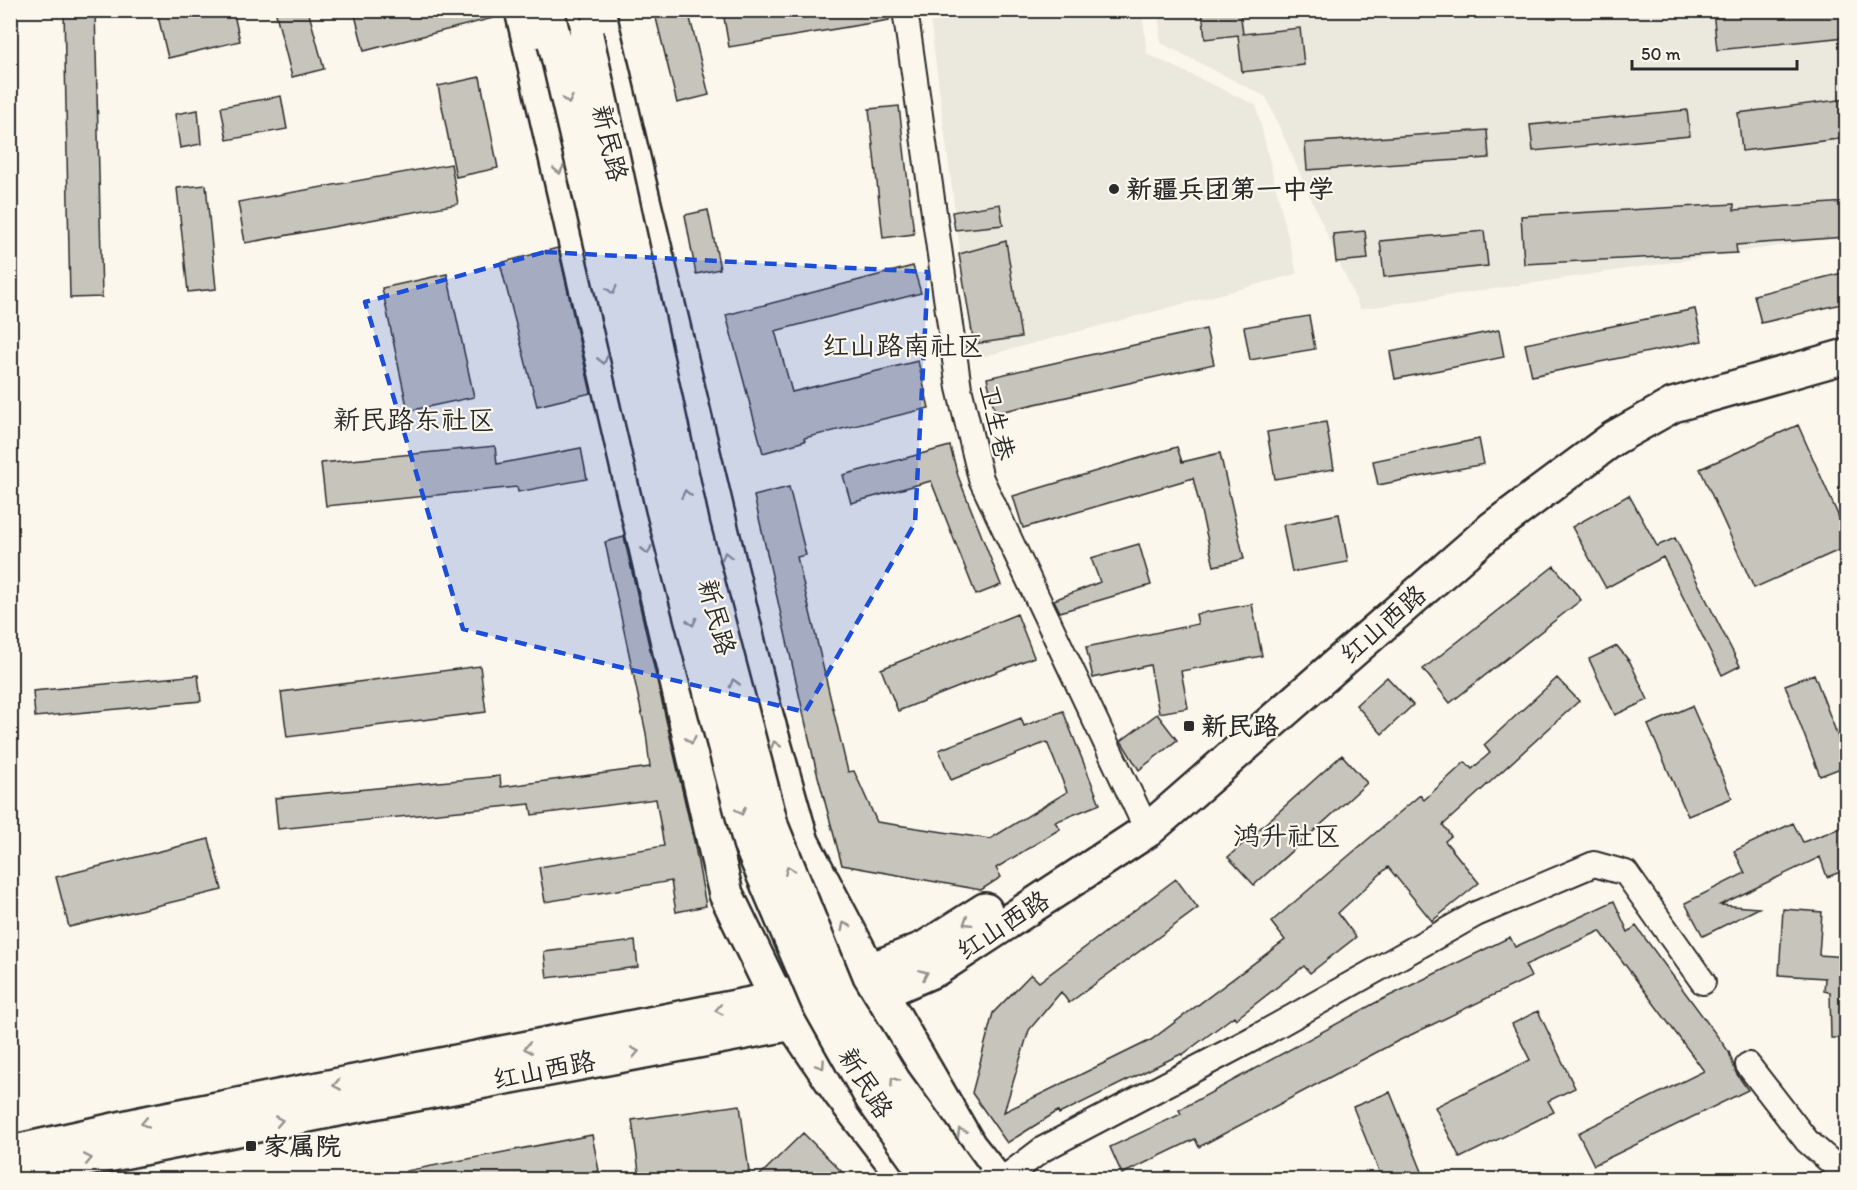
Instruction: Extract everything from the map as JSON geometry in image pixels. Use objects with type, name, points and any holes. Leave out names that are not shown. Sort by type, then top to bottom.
[{"type":"main road","points":[[522,10],[726,894],[785,1011],[840,1093],[907,1179]]},
{"type":"main road","name":"新民路","points":[[547,10],[663,509],[750,843],[818,1002],[872,1098],[932,1179]]},
{"type":"main road","points":[[588,19],[762,701],[802,842],[875,982],[969,1146],[996,1179]]},
{"type":"main road","name":"新民路","points":[[588,19],[693,526],[772,828],[838,991],[894,1082],[965,1179]]},
{"type":"main road","name":"红山西路","points":[[875,982],[925,948],[1140,814],[1329,641],[1478,514],[1562,453],[1612,421],[1666,396],[1846,344]]},
{"type":"main road","name":"红山西路","points":[[10,1178],[57,1166],[355,1106],[785,1011],[875,982],[936,969],[1148,830],[1493,528],[1614,438],[1673,405],[1846,356]]},
{"type":"main road","name":"红山西路","points":[[10,1153],[141,1124],[785,1011]]},
{"type":"street","name":"卫生巷","points":[[904,10],[958,388],[981,479],[1140,814]]},
{"type":"street","points":[[1002,1179],[1043,1149],[1262,1034],[1476,914],[1594,864],[1626,873],[1703,982]]},
{"type":"street","points":[[1748,1065],[1808,1141],[1846,1175]]},
{"type":"highlighted area","points":[[545,252],[928,272],[915,523],[805,712],[463,629],[365,302]]},
{"type":"shaded area","name":"新疆兵团第一中学","points":[[929,11],[1142,11],[1147,54],[1256,105],[1297,274],[974,359]]},
{"type":"shaded area","points":[[1158,11],[1846,11],[1846,236],[1360,309],[1266,97],[1161,43]]},
{"type":"building","points":[[64,10],[95,10],[102,297],[70,298]]},
{"type":"building","points":[[182,10],[233,10],[240,41],[168,58],[158,16]]},
{"type":"building","points":[[275,10],[308,10],[324,69],[292,77]]},
{"type":"building","points":[[372,10],[496,10],[497,17],[364,51],[355,15]]},
{"type":"building","points":[[654,10],[688,10],[709,95],[677,103]]},
{"type":"building","points":[[731,10],[889,10],[889,20],[729,47],[723,12]]},
{"type":"building","points":[[1202,10],[1240,10],[1243,34],[1300,28],[1304,65],[1242,72],[1238,35],[1205,39]]},
{"type":"building","points":[[1713,10],[1846,10],[1846,37],[1717,50]]},
{"type":"building","points":[[480,77],[498,168],[456,177],[438,86]]},
{"type":"building","points":[[281,96],[287,129],[227,140],[221,107]]},
{"type":"building","points":[[1846,99],[1846,138],[1742,151],[1738,113]]},
{"type":"building","points":[[899,106],[914,234],[883,238],[869,109]]},
{"type":"building","points":[[198,110],[201,144],[180,148],[175,114]]},
{"type":"building","points":[[1687,110],[1690,136],[1533,151],[1530,125]]},
{"type":"building","points":[[1487,130],[1489,158],[1307,170],[1305,143]]},
{"type":"building","points":[[451,164],[458,204],[245,243],[238,202]]},
{"type":"building","points":[[206,185],[216,289],[188,292],[177,188]]},
{"type":"building","points":[[1846,202],[1846,237],[1736,245],[1737,253],[1524,264],[1521,216],[1734,204],[1734,210]]},
{"type":"building","points":[[1000,204],[1003,225],[955,230],[952,212]]},
{"type":"building","points":[[708,210],[720,269],[696,274],[685,215]]},
{"type":"building","points":[[1365,231],[1368,259],[1336,262],[1333,234]]},
{"type":"building","points":[[1484,231],[1488,266],[1384,277],[1380,241]]},
{"type":"building","points":[[1006,241],[1021,337],[974,344],[959,254]]},
{"type":"building","points":[[558,248],[591,393],[537,406],[500,263]]},
{"type":"building","points":[[913,266],[921,293],[775,331],[792,392],[918,361],[929,408],[804,438],[805,441],[763,453],[726,315]]},
{"type":"building","points":[[1846,272],[1846,303],[1761,323],[1754,295]]},
{"type":"building","points":[[447,274],[474,397],[408,411],[382,288]]},
{"type":"building","points":[[1695,309],[1702,341],[1532,376],[1525,344]]},
{"type":"building","points":[[1309,316],[1315,349],[1250,360],[1244,327]]},
{"type":"building","points":[[1206,329],[1214,364],[995,413],[987,378]]},
{"type":"building","points":[[1499,330],[1504,357],[1395,379],[1390,352]]},
{"type":"building","points":[[1326,422],[1334,469],[1275,479],[1267,432]]},
{"type":"building","points":[[1798,425],[1846,533],[1846,547],[1754,588],[1700,469]]},
{"type":"building","points":[[1479,439],[1484,464],[1378,485],[1373,461]]},
{"type":"building","points":[[495,446],[497,464],[581,448],[587,479],[518,492],[517,487],[326,506],[321,463]]},
{"type":"building","points":[[950,446],[958,476],[1001,585],[976,595],[931,481],[851,503],[843,475]]},
{"type":"building","points":[[1177,447],[1182,462],[1220,453],[1244,559],[1214,566],[1193,478],[1023,528],[1013,496]]},
{"type":"building","points":[[789,487],[806,555],[797,557],[848,772],[854,771],[877,822],[990,839],[1067,792],[1047,742],[951,780],[939,750],[1021,718],[1024,726],[1063,711],[1100,804],[1055,822],[1060,829],[996,868],[1001,877],[981,890],[842,865],[816,769],[754,496]]},
{"type":"building","points":[[1629,495],[1657,546],[1675,538],[1740,666],[1722,675],[1663,557],[1606,588],[1572,527]]},
{"type":"building","points":[[1339,514],[1348,562],[1292,572],[1283,525]]},
{"type":"building","points":[[624,537],[694,841],[706,906],[676,912],[671,881],[545,902],[539,867],[664,846],[656,799],[532,815],[530,804],[278,829],[275,798],[500,776],[501,787],[650,767],[646,733],[605,542]]},
{"type":"building","points":[[1139,544],[1151,585],[1060,612],[1054,600],[1100,582],[1091,558]]},
{"type":"building","points":[[1554,566],[1581,600],[1450,703],[1423,669]]},
{"type":"building","points":[[1252,604],[1262,656],[1181,671],[1188,708],[1159,713],[1150,665],[1093,678],[1086,647],[1198,624],[1196,614]]},
{"type":"building","points":[[1017,614],[1034,657],[898,711],[881,669]]},
{"type":"building","points":[[1617,646],[1630,662],[1648,700],[1615,715],[1589,659]]},
{"type":"building","points":[[480,666],[486,712],[287,737],[281,692]]},
{"type":"building","points":[[1814,674],[1846,758],[1846,766],[1820,776],[1785,685]]},
{"type":"building","points":[[198,675],[201,701],[35,717],[33,691]]},
{"type":"building","points":[[1387,677],[1413,705],[1382,734],[1356,705]]},
{"type":"building","points":[[1557,678],[1579,701],[1443,825],[1451,836],[1445,841],[1479,883],[1432,921],[1388,867],[1338,913],[1356,937],[1310,973],[1304,966],[1236,1019],[1234,1016],[1182,1055],[1059,1114],[1058,1111],[1007,1143],[972,1093],[993,1013],[1031,974],[1039,982],[1176,879],[1198,908],[1069,1003],[1061,992],[1029,1030],[1004,1112],[1151,1040],[1285,940],[1271,922],[1420,795],[1424,800],[1465,762],[1472,769],[1490,753],[1484,745]]},
{"type":"building","points":[[1692,706],[1732,798],[1688,816],[1648,725]]},
{"type":"building","points":[[1157,714],[1177,740],[1139,770],[1121,741]]},
{"type":"building","points":[[1342,755],[1367,783],[1254,885],[1228,857]]},
{"type":"building","points":[[1793,823],[1803,842],[1846,826],[1846,870],[1827,877],[1820,857],[1720,905],[1759,908],[1703,936],[1685,903],[1745,873],[1734,851]]},
{"type":"building","points":[[209,839],[222,890],[69,927],[56,877]]},
{"type":"building","points":[[1614,901],[1628,932],[1636,926],[1729,1052],[1736,1073],[1748,1090],[1594,1165],[1578,1133],[1704,1071],[1600,931],[1525,965],[1531,977],[1394,1043],[1199,1147],[1195,1139],[1122,1174],[1110,1147],[1181,1114],[1179,1110],[1375,1003],[1510,937],[1515,947]]},
{"type":"building","points":[[1783,909],[1822,912],[1819,955],[1846,957],[1846,1038],[1831,1038],[1830,992],[1824,991],[1825,978],[1779,975]]},
{"type":"building","points":[[635,941],[638,967],[547,978],[544,952]]},
{"type":"building","points":[[1538,1011],[1575,1088],[1548,1101],[1554,1112],[1460,1158],[1435,1107],[1530,1060],[1512,1024]]},
{"type":"building","points":[[1390,1092],[1425,1179],[1382,1179],[1353,1107]]},
{"type":"building","points":[[740,1105],[750,1179],[640,1179],[632,1120]]},
{"type":"building","points":[[803,1133],[849,1179],[756,1179]]},
{"type":"building","points":[[592,1135],[599,1171],[556,1179],[407,1179],[406,1171]]},
{"type":"place","name":"新疆兵团第一中学","points":[[1114,189]]},
{"type":"place","name":"新民路","points":[[1189,726]]},
{"type":"place","name":"家属院","points":[[251,1146]]},
{"type":"district","name":"红山路南社区","points":[[903,346]]},
{"type":"district","name":"新民路东社区","points":[[414,420]]},
{"type":"district","name":"鸿升社区","points":[[1287,836]]}]
